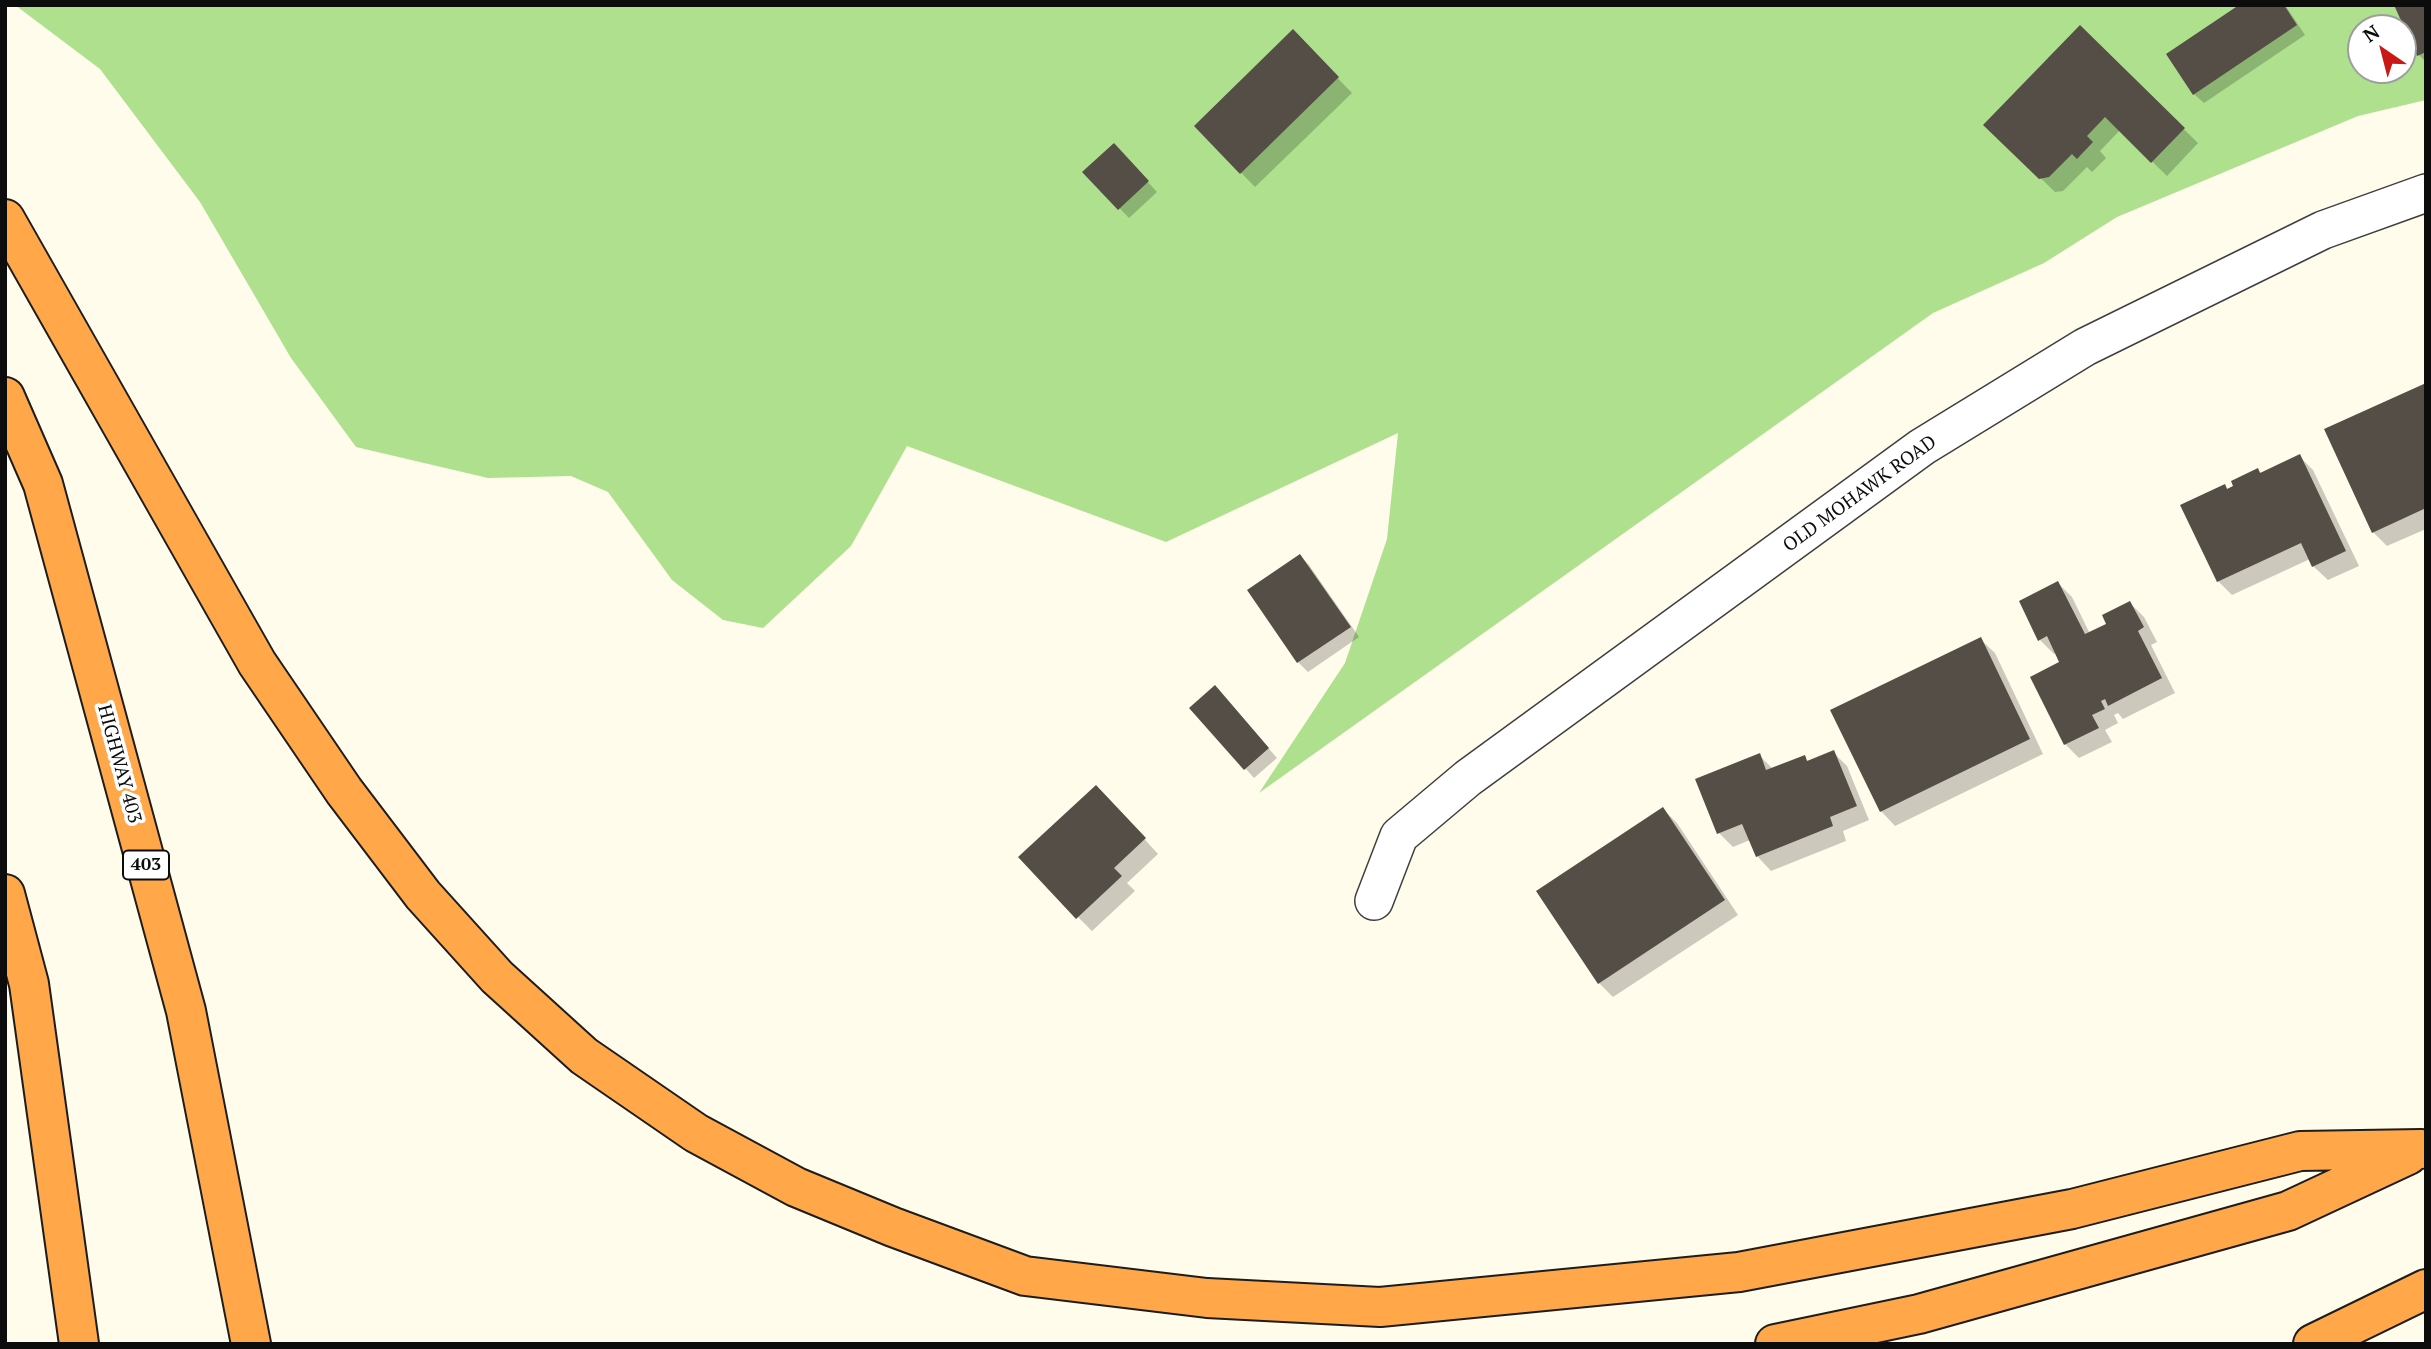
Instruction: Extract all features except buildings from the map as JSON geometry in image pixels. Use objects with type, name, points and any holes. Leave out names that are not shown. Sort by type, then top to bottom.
[{"type":"highway","points":[[5,219],[257,663],[344,792],[423,895],[497,977],[584,1056],[696,1133],[796,1187],[893,1227],[1025,1276],[1207,1298],[1380,1307],[1738,1272],[2072,1209],[2300,1151],[2423,1148]]},
{"type":"highway","name":"HIGHWAY 403","points":[[5,397],[43,484],[186,1012],[251,1344]]},
{"type":"highway","points":[[5,894],[29,984],[79,1344]]},
{"type":"highway","points":[[1775,1344],[1919,1314],[2288,1211],[2423,1148]]},
{"type":"highway","points":[[2313,1344],[2426,1289]]},
{"type":"street","name":"OLD MOHAWK ROAD","points":[[1374,901],[1399,836],[1468,778],[1922,447],[2085,347],[2323,230],[2426,193]]},
{"type":"green space","points":[[15,5],[2426,5],[2426,100],[2358,116],[2117,217],[2044,263],[1933,313],[1259,793],[1345,663],[1387,539],[1398,433],[1166,542],[907,446],[851,546],[763,628],[723,620],[672,580],[608,492],[571,476],[488,478],[356,447],[291,358],[200,202],[100,69]]}]
